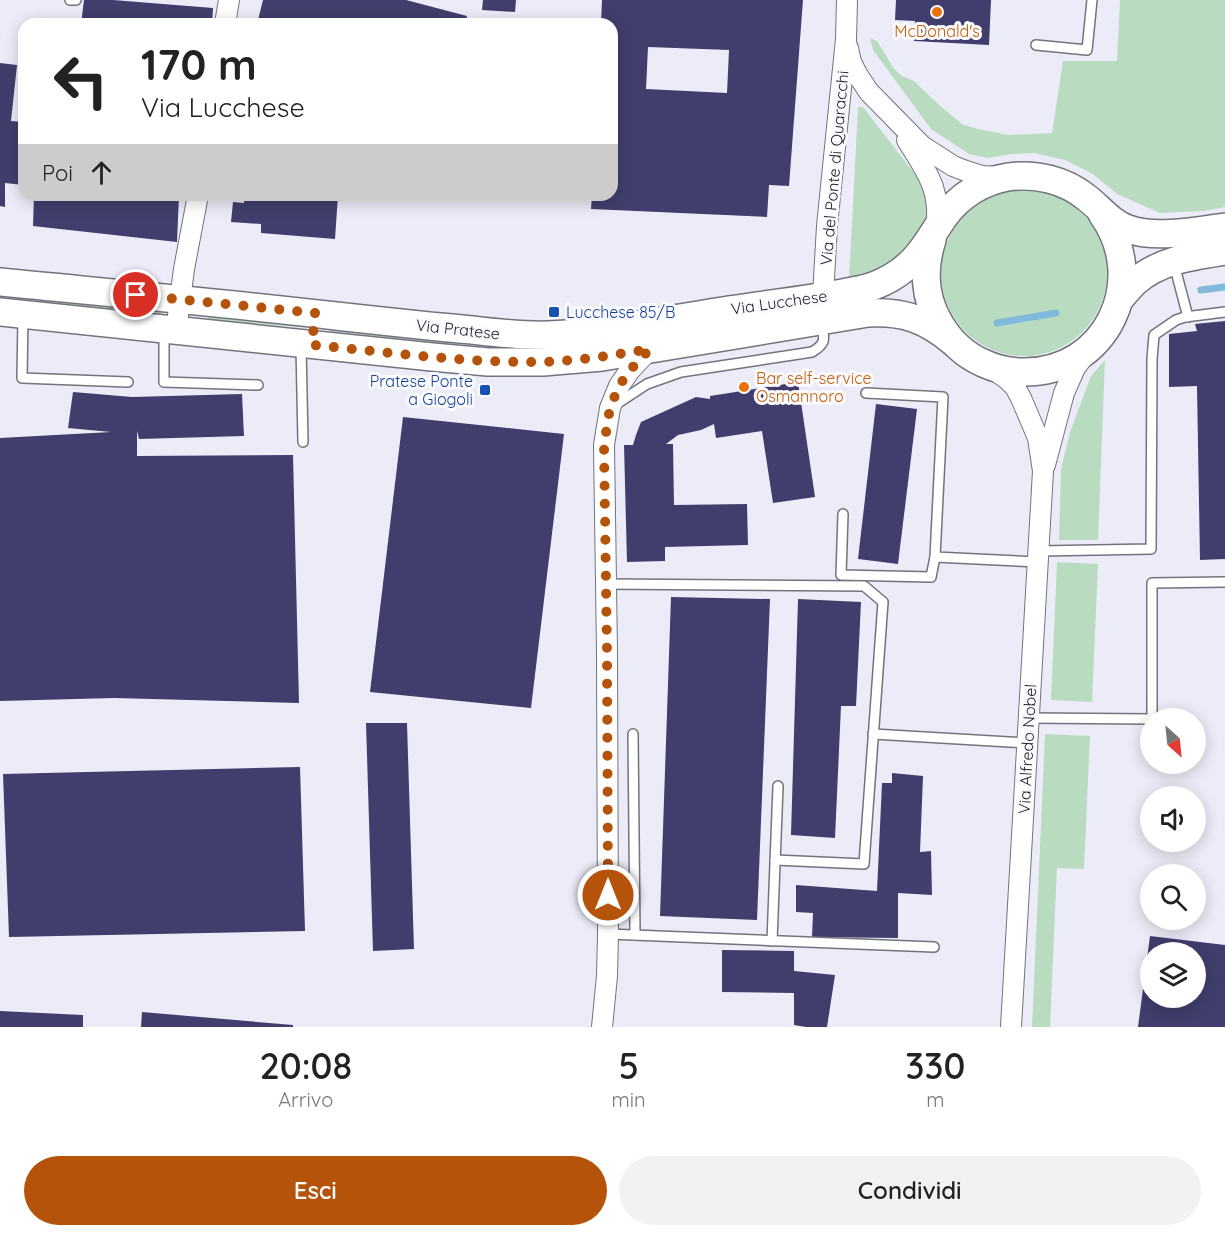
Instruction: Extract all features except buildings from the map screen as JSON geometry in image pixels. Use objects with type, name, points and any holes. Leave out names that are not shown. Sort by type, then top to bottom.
[{"type":"main road","name":"Via Lucchese","points":[[602,344],[650,349],[823,309],[882,282],[912,262],[948,212],[964,197],[982,185],[1007,177],[1033,176],[1054,180],[1081,193],[1110,219],[1130,230],[1176,233],[1225,227]]},
{"type":"main road","name":"Via Lucchese","points":[[602,344],[706,313],[823,309],[883,312],[912,317],[938,329],[969,355],[988,366],[1009,371],[1036,372],[1062,365],[1077,357],[1098,339],[1109,325],[1119,300],[1123,274],[1120,249],[1111,226],[1098,208]]},
{"type":"main road","name":"Via Lucchese","points":[[936,231],[927,259],[927,288],[935,316],[952,340]]},
{"type":"main road","name":"Via Lucchese","points":[[1119,300],[1134,283],[1149,272],[1173,261],[1225,251]]},
{"type":"main road","name":"Via Pratese","points":[[0,282],[525,335],[549,335],[602,344]]},
{"type":"main road","name":"Via Pratese","points":[[12,313],[488,362],[543,362],[602,344]]},
{"type":"street","points":[[226,18],[229,0]]},
{"type":"street","name":"Via del Ponte di Quaracchi","points":[[823,309],[827,226],[846,39],[847,0]]},
{"type":"street","name":"Via del Ponte di Quaracchi","points":[[846,39],[851,62],[857,74],[895,120],[922,146],[953,166],[982,176],[1007,177]]},
{"type":"street","name":"Via del Ponte di Quaracchi","points":[[895,120],[933,185],[938,201],[936,231]]},
{"type":"street","points":[[170,331],[179,300],[197,201]]},
{"type":"street","points":[[306,344],[315,313]]},
{"type":"street","name":"Via Alfredo Nobel","points":[[1043,471],[1064,393],[1075,368],[1089,348]]},
{"type":"street","points":[[602,1027],[608,976],[604,445],[610,408],[619,386],[630,370],[650,349]]},
{"type":"street","name":"Via Alfredo Nobel","points":[[988,366],[1007,379],[1021,398],[1038,438],[1043,471],[1011,1027]]},
{"type":"lane","points":[[70,0],[76,0]]},
{"type":"lane","points":[[1036,45],[1087,50],[1092,0]]},
{"type":"lane","points":[[1173,261],[1188,317]]},
{"type":"lane","points":[[610,408],[647,384],[681,372],[812,352],[821,347],[824,340],[823,309]]},
{"type":"lane","points":[[935,556],[1039,556],[1151,549],[1154,335],[1176,320],[1225,312]]},
{"type":"lane","points":[[12,313],[22,378],[129,382]]},
{"type":"lane","points":[[170,331],[164,382],[258,385]]},
{"type":"lane","points":[[303,442],[306,344]]},
{"type":"lane","points":[[843,514],[841,575],[931,577],[935,556],[943,397],[866,393]]},
{"type":"lane","points":[[1151,708],[1152,583],[1225,582]]},
{"type":"lane","points":[[605,584],[864,586],[882,602],[864,864],[776,860]]},
{"type":"lane","points":[[1029,718],[1140,719]]},
{"type":"lane","points":[[633,734],[635,935]]},
{"type":"lane","points":[[873,734],[1027,743]]},
{"type":"lane","points":[[772,941],[778,786]]},
{"type":"lane","points":[[608,934],[934,947]]},
{"type":"green space","points":[[1120,0],[1225,0],[1225,207],[1203,211],[1160,213],[1117,194],[1093,174],[1065,160],[1034,153],[987,158],[969,154],[931,129],[873,50],[870,38],[877,41],[894,69],[902,76],[914,81],[962,124],[1008,135],[1052,133],[1063,61],[1117,61]]},
{"type":"green space","points":[[858,107],[863,107],[921,182],[929,209],[927,222],[900,265],[849,281]]},
{"type":"green space","points":[[1024,190],[1056,197],[1070,204],[1082,215],[1093,227],[1100,241],[1107,273],[1100,305],[1093,319],[1082,331],[1070,342],[1056,349],[1024,356],[992,349],[978,342],[966,331],[955,319],[948,305],[941,273],[948,241],[955,227],[966,215],[978,204],[992,197]]},
{"type":"green space","points":[[16,293],[163,308],[162,315],[16,299]]},
{"type":"green space","points":[[209,314],[299,322],[298,327],[208,320]]},
{"type":"green space","points":[[331,324],[455,338],[455,345],[330,331]]},
{"type":"green space","points":[[1105,360],[1098,540],[1059,540],[1061,469],[1070,432],[1091,376]]},
{"type":"green space","points":[[1057,562],[1098,564],[1092,702],[1051,700]]},
{"type":"green space","points":[[1045,734],[1090,736],[1084,869],[1057,868],[1050,1027],[1032,1027]]},
{"type":"waterway","points":[[1201,290],[1225,287]]},
{"type":"waterway","points":[[997,323],[1056,313]]},
{"type":"place","name":"McDonald's","points":[[937,12]]},
{"type":"place","name":"Lucchese 85/B","points":[[554,312]]},
{"type":"place","name":"Bar self-service Osmannoro","points":[[744,387]]},
{"type":"place","name":"Pratese Ponte a Giogoli","points":[[485,390]]},
{"type":"route","points":[[136,295],[315,313],[312,345],[488,362],[573,360],[650,349],[630,370],[614,396],[604,445],[608,895]]}]
